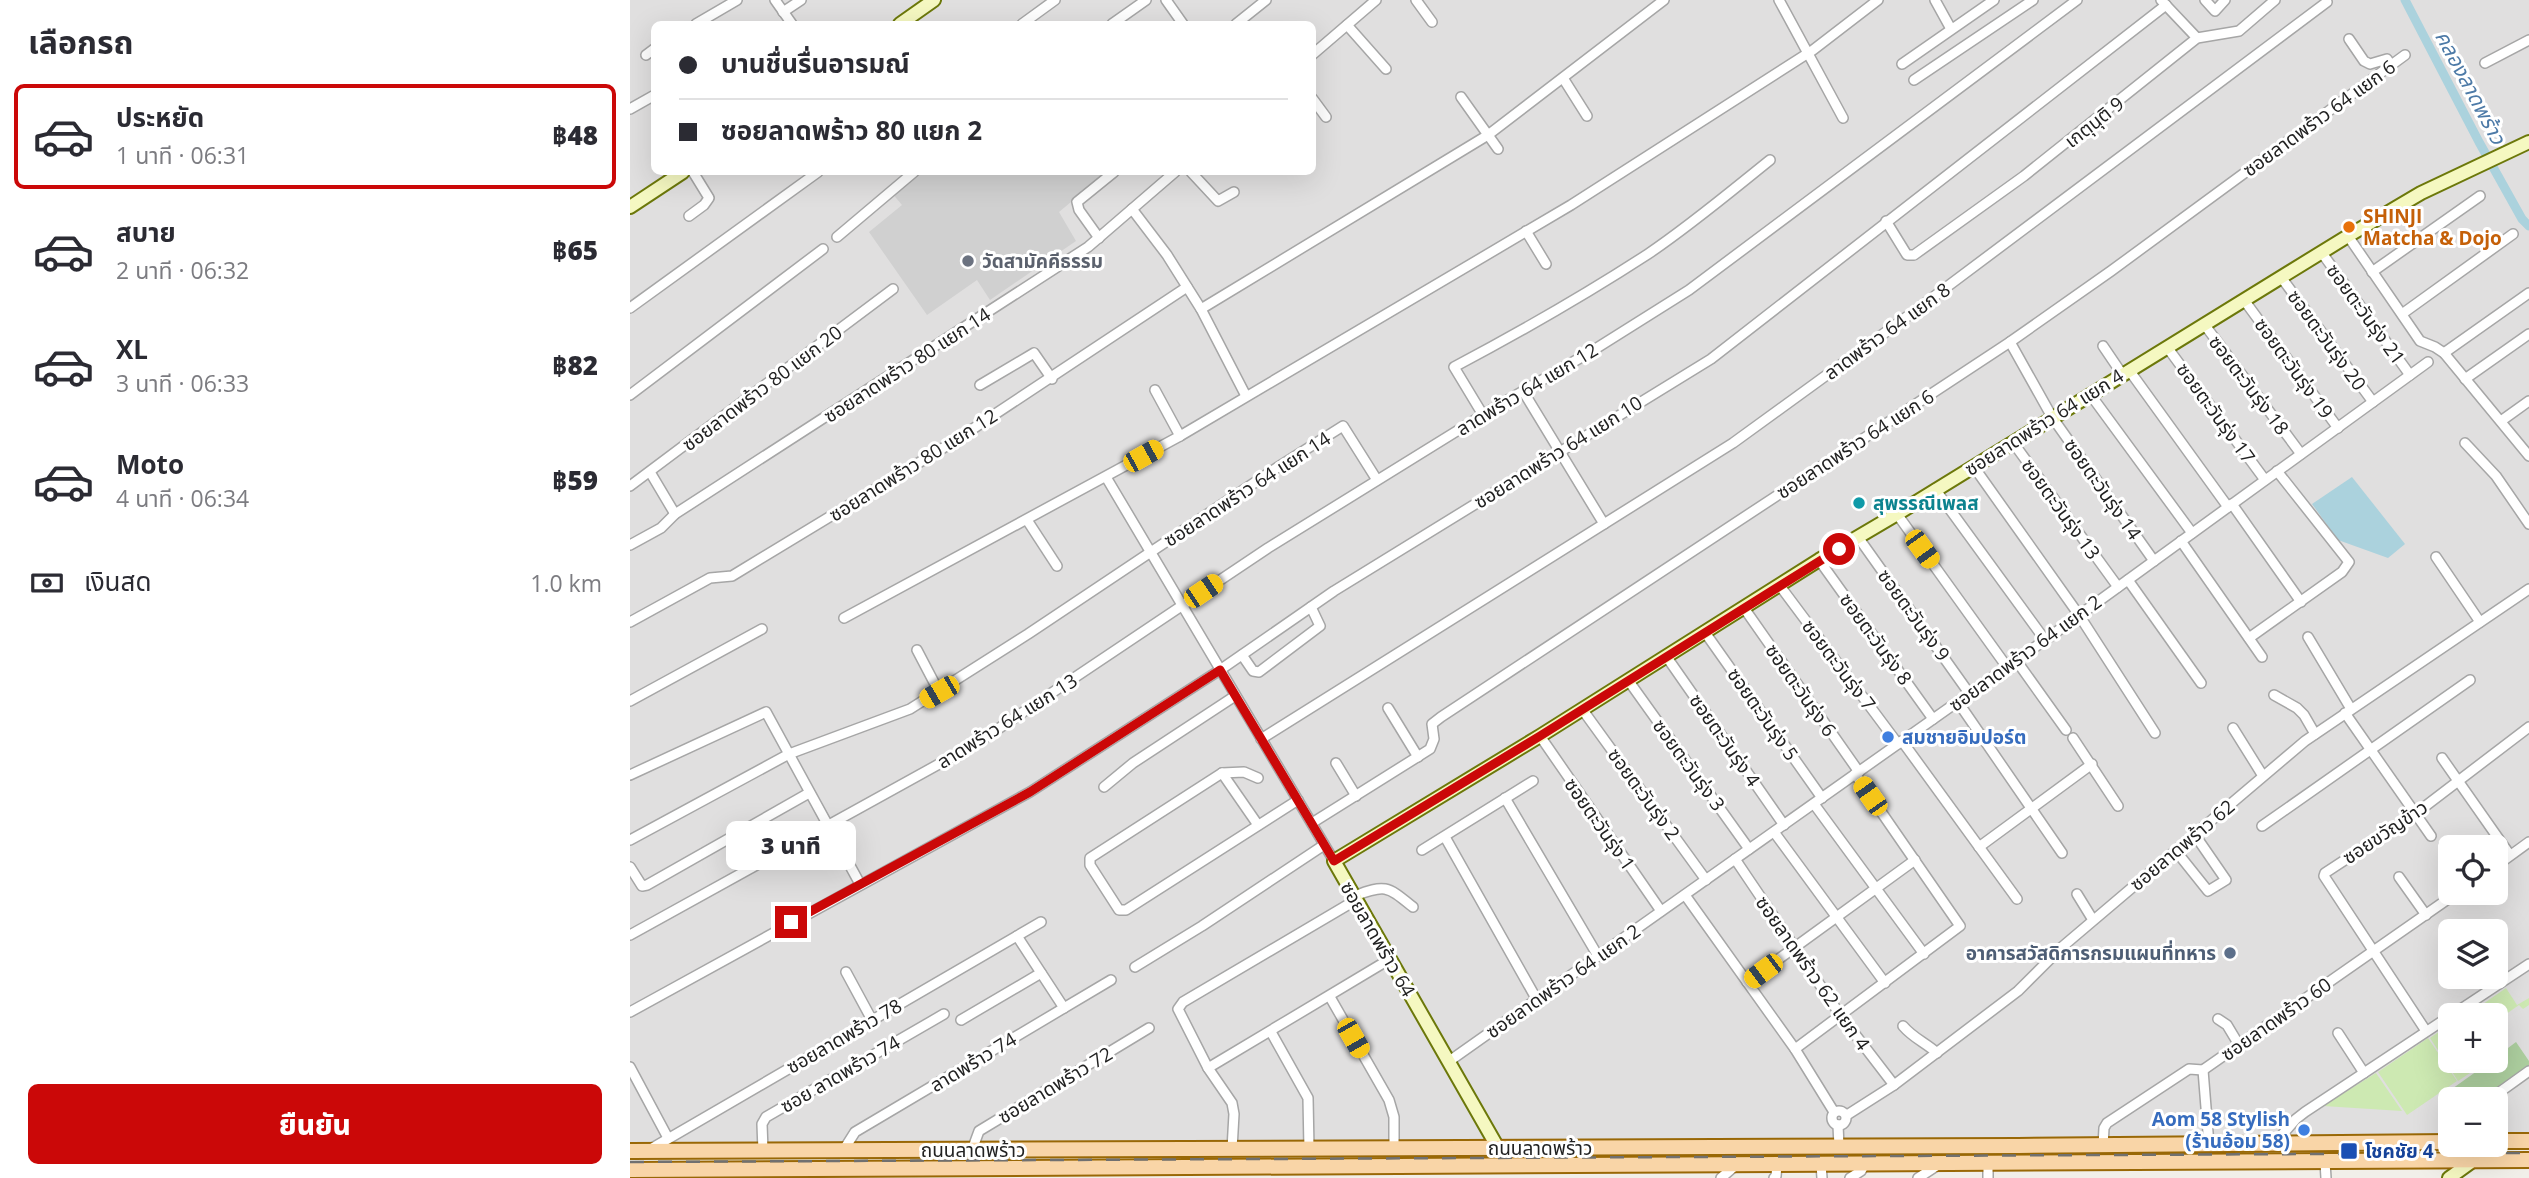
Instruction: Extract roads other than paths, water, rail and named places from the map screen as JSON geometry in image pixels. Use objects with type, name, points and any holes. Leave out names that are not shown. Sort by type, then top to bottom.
[{"type":"main road","points":[[2508,1141],[2529,1141]]},
{"type":"main road","name":"ถนนลาดพร้าว","points":[[630,1151],[2103,1146],[2438,1142]]},
{"type":"main road","points":[[1988,1171],[1989,1146]]},
{"type":"main road","points":[[1498,1148],[1499,1165]]},
{"type":"main road","points":[[864,1168],[865,1151]]},
{"type":"main road","name":"ถนนลาดพร้าว","points":[[630,1170],[798,1173],[864,1168],[890,1173],[1085,1167],[1127,1173],[1499,1165],[1736,1165],[1775,1171],[1822,1171],[1866,1164],[1939,1164],[1988,1171],[2325,1162],[2529,1160]]},
{"type":"street","points":[[701,21],[737,0]]},
{"type":"street","points":[[775,0],[790,21]]},
{"type":"street","points":[[783,12],[801,0]]},
{"type":"street","points":[[904,21],[934,0]]},
{"type":"street","points":[[1026,21],[1055,0]]},
{"type":"street","points":[[1116,21],[1146,0]]},
{"type":"street","points":[[1166,0],[1181,21]]},
{"type":"street","points":[[1240,21],[1266,0]]},
{"type":"street","points":[[1316,52],[1376,0]]},
{"type":"street","points":[[1416,0],[1432,22]]},
{"type":"street","points":[[1201,309],[1488,135],[1664,0]]},
{"type":"street","points":[[1779,0],[1843,118]]},
{"type":"street","points":[[844,618],[1181,436],[1526,231],[1833,37],[1878,0]]},
{"type":"street","points":[[1935,0],[1951,29]]},
{"type":"street","points":[[1902,64],[1994,0]]},
{"type":"street","points":[[1914,80],[2033,0]]},
{"type":"street","name":"ลาดพร้าว 64 แยก 12","points":[[1182,606],[1377,480],[1689,290],[2077,0]]},
{"type":"street","points":[[2205,0],[2215,10],[2225,0]]},
{"type":"street","name":"เกตุนุติ 9","points":[[1886,221],[1907,255],[1914,255],[2024,176],[2197,38],[2239,31],[2275,0]]},
{"type":"street","name":"ลาดพร้าว 64 แยก 8","points":[[1261,739],[1733,443],[1879,338],[2327,2]]},
{"type":"street","points":[[2163,3],[2197,38]]},
{"type":"street","name":"ซอยลาดพร้าว 64 แยก 10","points":[[630,1012],[1030,792],[1220,670],[1311,607],[1711,359],[2163,3]]},
{"type":"street","points":[[1347,25],[1386,69]]},
{"type":"street","points":[[2349,39],[2364,61],[2370,64],[2386,59],[2391,65]]},
{"type":"street","points":[[2486,63],[2529,40]]},
{"type":"street","name":"ซอยลาดพร้าว 64 แยก 6","points":[[1312,823],[1430,749],[1434,739],[1432,724],[1463,701],[2010,342],[2405,55]]},
{"type":"street","points":[[1563,78],[1587,116]]},
{"type":"street","points":[[630,109],[651,97]]},
{"type":"street","points":[[1461,97],[1498,149]]},
{"type":"street","points":[[1316,103],[1326,117]]},
{"type":"street","name":"ซอยลาดพร้าว 64 แยก 4","points":[[1334,861],[2125,372],[2204,324],[2247,305],[2281,277],[2348,236],[2421,193],[2529,142]]},
{"type":"street","points":[[1483,415],[1454,367],[1531,325],[1648,254],[1770,160]]},
{"type":"street","points":[[630,207],[678,175]]},
{"type":"street","points":[[688,216],[709,198],[695,175]]},
{"type":"street","points":[[630,308],[814,175]]},
{"type":"street","points":[[837,237],[910,175]]},
{"type":"street","points":[[1099,238],[1076,202],[1110,175]]},
{"type":"street","name":"ซอยลาดพร้าว 80 แยก 14","points":[[630,545],[661,528],[675,514],[1014,296],[1099,238],[1172,175]]},
{"type":"street","points":[[1194,175],[1218,201],[1234,192]]},
{"type":"street","points":[[2372,272],[2480,196]]},
{"type":"street","points":[[1132,209],[1167,255],[1201,309],[1246,396]]},
{"type":"street","points":[[1526,231],[1546,264]]},
{"type":"street","points":[[2402,314],[2513,234]]},
{"type":"street","points":[[2348,236],[2420,341],[2444,354],[2529,456]]},
{"type":"street","points":[[630,395],[823,248]]},
{"type":"street","name":"ซอยตะวันรุ่ง 21","points":[[2322,253],[2410,375]]},
{"type":"street","name":"ซอยตะวันรุ่ง 20","points":[[2281,277],[2373,402]]},
{"type":"street","name":"ซอยลาดพร้าว 80 แยก 12","points":[[630,622],[710,578],[732,576],[953,442],[1052,379],[1187,287]]},
{"type":"street","name":"ซอยลาดพร้าว 80 แยก 20","points":[[630,486],[893,289]]},
{"type":"street","points":[[2444,354],[2529,293]]},
{"type":"street","name":"ซอยตะวันรุ่ง 19","points":[[2247,305],[2338,428]]},
{"type":"street","name":"ซอยตะวันรุ่ง 18","points":[[2204,324],[2301,454]]},
{"type":"street","points":[[2465,379],[2529,334]]},
{"type":"street","name":"ซอยตะวันรุ่ง 14","points":[[2010,342],[2052,417],[2154,561]]},
{"type":"street","points":[[2103,346],[2221,499],[2230,506],[2301,602]]},
{"type":"street","name":"ซอยตะวันรุ่ง 17","points":[[2167,347],[2265,480]]},
{"type":"street","points":[[980,385],[1034,352],[1052,379]]},
{"type":"street","name":"ซอยลาดพร้าว 64 แยก 2","points":[[1448,1062],[2045,640],[2428,362]]},
{"type":"street","points":[[1155,390],[1181,436]]},
{"type":"street","points":[[1523,391],[1604,524]]},
{"type":"street","points":[[2090,394],[2192,533]]},
{"type":"street","points":[[2501,421],[2529,401]]},
{"type":"street","name":"ซอยลาดพร้าว 64 แยก 14","points":[[630,840],[789,754],[888,718],[939,692],[1343,426],[1377,480]]},
{"type":"street","name":"ซอยตะวันรุ่ง 13","points":[[2012,441],[2118,587]]},
{"type":"street","points":[[2465,443],[2497,476],[2529,524]]},
{"type":"street","points":[[1974,467],[2079,615],[2155,733]]},
{"type":"street","points":[[2249,638],[2342,572],[2349,562],[2277,471]]},
{"type":"street","points":[[650,472],[675,514]]},
{"type":"street","name":"ซอยลาดพร้าว 64","points":[[1106,477],[1312,823],[1498,1148]]},
{"type":"street","points":[[1935,489],[2045,640]]},
{"type":"street","points":[[1897,514],[2007,667]]},
{"type":"street","points":[[1027,520],[1057,566]]},
{"type":"street","name":"ซอยตะวันรุ่ง 9","points":[[1858,537],[1969,693]]},
{"type":"street","points":[[2181,541],[2262,657]]},
{"type":"street","points":[[2436,557],[2480,622]]},
{"type":"street","name":"ซอยตะวันรุ่ง 8","points":[[1819,560],[1933,719]]},
{"type":"street","points":[[2128,580],[2201,683]]},
{"type":"street","name":"ซอยตะวันรุ่ง 7","points":[[1780,586],[2017,899]]},
{"type":"street","name":"ซอยลาดพร้าว 62","points":[[1838,1125],[1845,1122],[1847,1115],[1894,1085],[2018,992],[2093,920],[2315,734],[2529,589]]},
{"type":"street","name":"ลาดพร้าว 64 แยก 13","points":[[630,935],[977,743],[1182,606]]},
{"type":"street","points":[[1242,655],[1253,671],[1259,672],[1320,626],[1311,607]]},
{"type":"street","name":"ซอยตะวันรุ่ง 6","points":[[1744,608],[1960,926],[1924,954]]},
{"type":"street","points":[[630,701],[762,629]]},
{"type":"street","name":"ซอยตะวันรุ่ง 5","points":[[1704,631],[1822,797]]},
{"type":"street","points":[[2308,637],[2370,748],[2431,836]]},
{"type":"street","points":[[917,650],[939,692]]},
{"type":"street","name":"ซอยตะวันรุ่ง 4","points":[[1667,656],[1784,825]]},
{"type":"street","points":[[2016,660],[2066,730]]},
{"type":"street","name":"ซอยตะวันรุ่ง 3","points":[[1628,680],[1749,849]]},
{"type":"street","points":[[2262,826],[2469,680]]},
{"type":"street","points":[[2274,695],[2297,708],[2315,734]]},
{"type":"street","points":[[1104,787],[1133,763],[1236,696]]},
{"type":"street","points":[[1958,702],[2062,853]]},
{"type":"street","points":[[1388,708],[1418,757]]},
{"type":"street","name":"ซอยตะวันรุ่ง 2","points":[[1582,709],[1706,880]]},
{"type":"street","points":[[630,775],[766,712],[860,884]]},
{"type":"street","name":"ซอยขวัญข้าว","points":[[2426,1031],[2324,876],[2325,873],[2415,814],[2529,727]]},
{"type":"street","points":[[2233,728],[2263,776]]},
{"type":"street","name":"ซอยตะวันรุ่ง 1","points":[[1540,736],[1661,911]]},
{"type":"street","points":[[2073,738],[2118,806]]},
{"type":"street","points":[[2442,758],[2510,855],[2529,842]]},
{"type":"street","points":[[1336,763],[1356,796]]},
{"type":"street","points":[[1979,847],[2092,764]]},
{"type":"street","points":[[1258,778],[1244,772],[1222,773],[1090,859],[1090,864],[1119,910],[1126,910],[1298,800]]},
{"type":"street","points":[[1222,773],[1258,825]]},
{"type":"street","points":[[1422,850],[1533,781]]},
{"type":"street","points":[[630,867],[642,886],[646,885],[809,793]]},
{"type":"street","points":[[1505,798],[1598,956]]},
{"type":"street","points":[[1795,1049],[1924,954],[1814,804]]},
{"type":"street","points":[[1774,832],[1885,984]]},
{"type":"street","points":[[2176,851],[2208,891],[2225,880],[2195,835]]},
{"type":"street","points":[[1445,836],[1537,1000]]},
{"type":"street","points":[[1135,967],[1324,845]]},
{"type":"street","name":"ซอยลาดพร้าว 62 แยก 4","points":[[1735,859],[1793,948],[1894,1085]]},
{"type":"street","points":[[1748,982],[1915,860]]},
{"type":"street","points":[[2399,877],[2426,915]]},
{"type":"street","points":[[1232,1149],[1232,1103],[1208,1069],[1179,1015],[1178,1009],[1183,1002],[1355,898],[1378,887],[1388,889],[1413,907]]},
{"type":"street","points":[[2077,894],[2093,920]]},
{"type":"street","points":[[1685,895],[1795,1049],[1835,1112]]},
{"type":"street","name":"ซอยลาดพร้าว 60","points":[[2103,1146],[2107,1123],[2189,1069],[2203,1070],[2440,905]]},
{"type":"street","name":"ซอยลาดพร้าว 78","points":[[648,1151],[1041,922]]},
{"type":"street","points":[[1017,936],[1064,1009]]},
{"type":"street","points":[[1208,1069],[1390,959]]},
{"type":"street","points":[[2470,1003],[2529,964]]},
{"type":"street","points":[[846,972],[872,1020]]},
{"type":"street","points":[[961,1020],[1041,974]]},
{"type":"street","name":"ลาดพร้าว 74","points":[[843,1151],[855,1132],[1111,979]]},
{"type":"street","points":[[1330,997],[1389,1100],[1394,1117],[1394,1149]]},
{"type":"street","name":"ซอย ลาดพร้าว 74","points":[[763,1151],[762,1124],[766,1117],[944,1014]]},
{"type":"street","points":[[2218,1018],[2227,1025],[2239,1045]]},
{"type":"street","points":[[2274,1144],[2296,1119],[2438,1024]]},
{"type":"street","points":[[1903,1026],[1911,1036],[1925,1041],[1937,1053]]},
{"type":"street","name":"ซอยลาดพร้าว 72","points":[[972,1150],[979,1131],[1149,1028]]},
{"type":"street","points":[[1271,1032],[1308,1098],[1309,1149]]},
{"type":"street","points":[[2339,1033],[2364,1073]]},
{"type":"street","points":[[630,1067],[668,1138]]},
{"type":"street","points":[[2203,1070],[2209,1145]]},
{"type":"street","points":[[2507,1087],[2529,1071]]},
{"type":"street","points":[[1839,1147],[1838,1125],[1832,1118],[1835,1112],[1842,1110],[1847,1115]]},
{"type":"street","points":[[2449,1178],[2474,1160]]},
{"type":"street","points":[[2325,1162],[2326,1178]]},
{"type":"street","points":[[1850,1178],[1866,1164]]},
{"type":"street","points":[[1918,1178],[1939,1164]]},
{"type":"street","points":[[1721,1178],[1736,1165]]},
{"type":"street","points":[[1069,1178],[1085,1167]]},
{"type":"water","points":[[2352,477],[2405,544],[2388,558],[2338,540],[2312,504]]},
{"type":"waterway","name":"คลองลาดพร้าว","points":[[2405,0],[2479,142],[2522,219],[2529,226]]},
{"type":"railway","points":[[630,1162],[2529,1153]]},
{"type":"place","name":"SHINJI Matcha & Dojo","points":[[2349,227]]},
{"type":"place","name":"วัดสามัคคีธรรม","points":[[968,261]]},
{"type":"place","name":"สุพรรณีเพลส","points":[[1859,503]]},
{"type":"place","name":"สมชายอิมปอร์ต","points":[[1888,737]]},
{"type":"place","name":"อาคารสวัสดิการกรมแผนที่ทหาร","points":[[2230,953]]},
{"type":"place","name":"Aom 58 Stylish (ร้านอ้อม 58)","points":[[2304,1130]]},
{"type":"place","name":"โชคชัย 4","points":[[2349,1151]]}]
